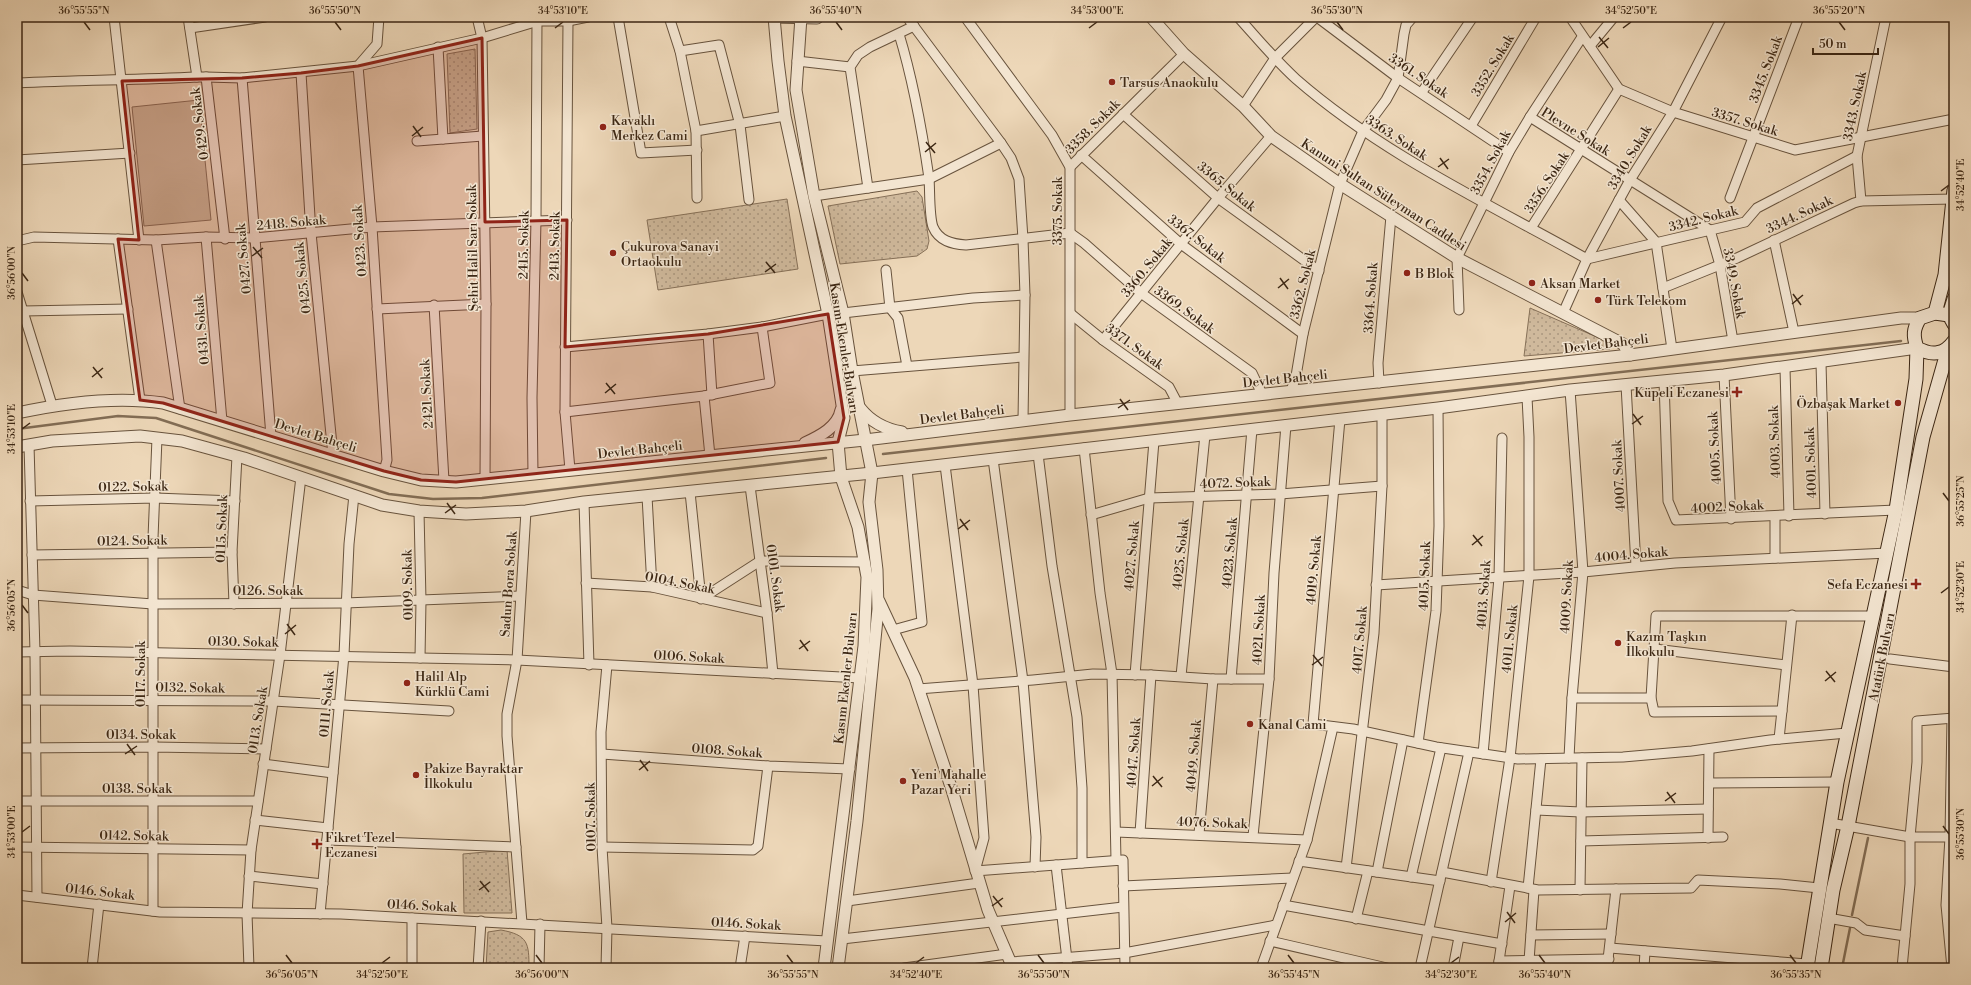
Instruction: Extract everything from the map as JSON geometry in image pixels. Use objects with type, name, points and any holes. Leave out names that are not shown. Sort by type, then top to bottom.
[{"type":"main road","points":[[1935,313],[1945,275],[1954,195]]},
{"type":"main road","points":[[1920,318],[1935,313],[1952,318],[1954,299]]},
{"type":"main road","name":"Atatürk Bulvarı","points":[[1807,966],[1837,782],[1872,616],[1888,553],[1896,510],[1916,379],[1917,348],[1913,337],[1914,326],[1920,318]]},
{"type":"main road","points":[[1917,348],[1927,353],[1940,353],[1952,346]]},
{"type":"main road","name":"Atatürk Bulvarı","points":[[1821,968],[1828,918],[1848,826],[1923,437],[1952,346]]},
{"type":"street","points":[[114,17],[139,240]]},
{"type":"street","name":"0429. Sokak","points":[[188,17],[202,77],[225,239]]},
{"type":"street","points":[[190,28],[265,17]]},
{"type":"street","points":[[358,66],[377,44],[379,17]]},
{"type":"street","name":"Şehit Halil Sarı Sokak","points":[[477,17],[482,38],[484,136],[486,304],[485,479]]},
{"type":"street","points":[[17,83],[83,79],[122,81],[202,77],[242,78],[301,73],[358,66],[482,38],[537,19],[568,21],[588,17]]},
{"type":"street","points":[[618,17],[641,153],[697,150]]},
{"type":"street","points":[[669,17],[680,51],[696,131],[697,198]]},
{"type":"street","points":[[774,17],[817,17]]},
{"type":"street","name":"Kasım Ekenler Bulvarı","points":[[774,17],[785,116],[828,314],[842,403],[844,418],[838,442],[841,477],[858,527],[867,576],[864,638],[860,678],[850,769],[824,968]]},
{"type":"street","points":[[798,47],[806,31],[817,17]]},
{"type":"street","points":[[907,17],[1001,143],[1011,158],[1019,179],[1023,239],[1024,295],[1023,420]]},
{"type":"street","name":"3375. Sokak","points":[[965,17],[1052,135],[1070,166],[1070,415]]},
{"type":"street","name":"Kanuni Sultan Süleyman Caddesi","points":[[1150,17],[1184,54],[1243,106],[1271,136],[1340,184],[1457,258],[1623,344],[1630,355]]},
{"type":"street","name":"3363. Sokak","points":[[1238,17],[1296,79],[1363,131],[1427,171],[1587,259]]},
{"type":"street","points":[[1243,106],[1275,58],[1317,17]]},
{"type":"street","name":"3361. Sokak","points":[[1317,17],[1398,78],[1422,92],[1509,152]]},
{"type":"street","points":[[1398,78],[1406,25],[1413,17]]},
{"type":"street","points":[[1422,92],[1473,17]]},
{"type":"street","name":"3352. Sokak","points":[[1471,126],[1536,17]]},
{"type":"street","name":"3357. Sokak","points":[[1570,17],[1582,37],[1590,46],[1608,75],[1619,89],[1672,112],[1754,136],[1795,150],[1954,119]]},
{"type":"street","points":[[1590,46],[1614,17]]},
{"type":"street","name":"3340. Sokak","points":[[1563,314],[1587,259],[1630,180],[1672,112],[1722,17]]},
{"type":"street","name":"3345. Sokak","points":[[1730,198],[1799,17]]},
{"type":"street","name":"3343. Sokak","points":[[1861,201],[1857,156],[1886,17]]},
{"type":"street","name":"Kasım Ekenler Bulvarı","points":[[801,18],[796,90],[814,196],[843,313],[852,371],[872,473],[869,502],[877,570],[878,597],[858,814],[838,968]]},
{"type":"street","name":"2415. Sokak","points":[[533,474],[532,398],[536,220],[537,19]]},
{"type":"street","name":"2413. Sokak","points":[[568,21],[565,412],[570,470]]},
{"type":"street","points":[[868,188],[850,67],[858,55],[914,26]]},
{"type":"street","points":[[899,34],[907,60],[929,179],[933,226],[941,239],[953,244],[966,245],[1070,233]]},
{"type":"street","name":"3354. Sokak","points":[[1459,310],[1457,258],[1509,152],[1582,37]]},
{"type":"street","points":[[680,51],[719,45],[740,125],[749,200]]},
{"type":"street","points":[[438,47],[443,139]]},
{"type":"street","name":"3358. Sokak","points":[[1070,166],[1184,54]]},
{"type":"street","points":[[797,61],[850,67]]},
{"type":"street","name":"0423. Sokak","points":[[358,66],[372,227],[387,460],[384,471]]},
{"type":"street","name":"0425. Sokak","points":[[301,73],[311,233],[332,455]]},
{"type":"street","name":"0427. Sokak","points":[[242,78],[271,436]]},
{"type":"street","name":"3362. Sokak","points":[[1291,391],[1296,376],[1303,334],[1340,184],[1363,131],[1386,100],[1398,78]]},
{"type":"street","name":"3356. Sokak","points":[[1532,228],[1619,89]]},
{"type":"street","name":"3365. Sokak","points":[[1123,114],[1218,198],[1319,271]]},
{"type":"street","points":[[696,131],[740,125],[785,116]]},
{"type":"street","name":"Plevne Sokak","points":[[1530,117],[1710,230]]},
{"type":"street","points":[[417,141],[484,136]]},
{"type":"street","name":"3360. Sokak","points":[[1103,340],[1218,198],[1271,136]]},
{"type":"street","points":[[814,196],[929,179],[1001,143]]},
{"type":"street","points":[[17,160],[130,153]]},
{"type":"street","name":"3367. Sokak","points":[[1081,155],[1181,244],[1303,334]]},
{"type":"street","name":"3342. Sokak","points":[[1587,259],[1745,222],[1757,208],[1857,156]]},
{"type":"street","name":"3344. Sokak","points":[[1663,288],[1720,265],[1861,201],[1954,195]]},
{"type":"street","points":[[1619,200],[1656,242],[1672,349]]},
{"type":"street","name":"3364. Sokak","points":[[1379,383],[1378,363],[1391,216]]},
{"type":"street","name":"2418. Sokak","points":[[17,241],[34,237],[139,240],[206,237],[225,239],[254,238],[372,227],[567,220]]},
{"type":"street","name":"3349. Sokak","points":[[1710,230],[1720,265],[1733,341]]},
{"type":"street","name":"3369. Sokak","points":[[1070,233],[1084,243],[1141,293],[1252,373],[1262,394]]},
{"type":"street","name":"0431. Sokak","points":[[206,237],[222,421]]},
{"type":"street","points":[[118,239],[140,400]]},
{"type":"street","points":[[156,240],[180,409]]},
{"type":"street","points":[[1774,240],[1794,332]]},
{"type":"street","points":[[886,270],[890,308],[898,318],[907,366]]},
{"type":"street","points":[[17,292],[52,405]]},
{"type":"street","points":[[843,313],[973,298],[1024,295]]},
{"type":"street","points":[[377,309],[434,305],[486,304]]},
{"type":"street","name":"2421. Sokak","points":[[434,305],[444,482]]},
{"type":"street","points":[[23,311],[128,309]]},
{"type":"street","points":[[565,347],[708,334],[762,327],[828,314]]},
{"type":"street","name":"3371. Sokak","points":[[1071,314],[1103,340],[1169,387],[1178,404]]},
{"type":"street","name":"Devlet Bahçeli","points":[[17,413],[52,405],[140,400],[163,403],[384,471],[421,480],[456,482],[865,440],[1023,420],[1630,355],[1901,318],[1920,318]]},
{"type":"street","points":[[565,412],[708,395],[770,383],[762,327]]},
{"type":"street","points":[[708,334],[710,456]]},
{"type":"street","points":[[17,447],[52,441],[133,436],[182,441],[237,456],[382,505],[419,511],[466,514],[526,511],[584,502],[841,477],[1438,408],[1570,390],[1724,376],[1917,348]]},
{"type":"street","points":[[852,371],[1023,357]]},
{"type":"street","name":"4001. Sokak","points":[[1821,363],[1825,514]]},
{"type":"street","name":"4003. Sokak","points":[[1785,368],[1789,516]]},
{"type":"street","name":"4005. Sokak","points":[[1724,376],[1731,519]]},
{"type":"street","name":"4002. Sokak","points":[[1664,381],[1668,501],[1676,520],[1731,519],[1896,510]]},
{"type":"street","name":"4007. Sokak","points":[[1626,385],[1636,566]]},
{"type":"street","name":"4009. Sokak","points":[[1569,758],[1582,572],[1570,390]]},
{"type":"street","name":"4011. Sokak","points":[[1491,882],[1510,758],[1529,576],[1529,437],[1527,397]]},
{"type":"street","points":[[798,446],[827,431],[839,418],[842,403]]},
{"type":"street","points":[[859,407],[868,418],[876,424],[892,430],[915,433]]},
{"type":"street","name":"4015. Sokak","points":[[1418,743],[1436,611],[1439,526],[1438,408]]},
{"type":"street","name":"4017. Sokak","points":[[1346,868],[1364,731],[1374,633],[1382,486],[1382,414]]},
{"type":"street","name":"4019. Sokak","points":[[1333,727],[1312,724],[1340,419]]},
{"type":"street","name":"4021. Sokak","points":[[1253,836],[1269,679],[1274,573],[1286,425]]},
{"type":"street","name":"4023. Sokak","points":[[1231,679],[1252,429]]},
{"type":"street","name":"4025. Sokak","points":[[1182,676],[1205,435]]},
{"type":"street","name":"0117. Sokak","points":[[153,911],[153,553],[157,438]]},
{"type":"street","name":"4013. Sokak","points":[[1483,754],[1499,578],[1502,438]]},
{"type":"street","name":"4027. Sokak","points":[[1135,674],[1154,440]]},
{"type":"street","points":[[29,445],[35,652],[37,897]]},
{"type":"street","points":[[1084,448],[1100,593],[1112,674],[1116,860]]},
{"type":"street","points":[[1038,454],[1052,566],[1077,717],[1082,788],[1082,863]]},
{"type":"street","name":"0115. Sokak","points":[[234,604],[232,552],[237,456]]},
{"type":"street","points":[[993,459],[1023,681],[1036,837],[1035,867]]},
{"type":"street","points":[[946,465],[973,685],[984,838],[975,872]]},
{"type":"street","points":[[893,630],[922,622],[907,469]]},
{"type":"street","name":"0113. Sokak","points":[[249,968],[247,914],[250,850],[280,655],[300,477]]},
{"type":"street","name":"0101. Sokak","points":[[750,486],[767,613],[773,674]]},
{"type":"street","name":"4072. Sokak","points":[[1091,515],[1149,498],[1280,494],[1382,486]]},
{"type":"street","points":[[690,492],[701,599],[760,561],[865,562]]},
{"type":"street","name":"0111. Sokak","points":[[320,914],[344,655],[345,603],[354,495]]},
{"type":"street","points":[[647,496],[652,587]]},
{"type":"street","name":"0122. Sokak","points":[[30,502],[155,498],[235,501]]},
{"type":"street","points":[[584,502],[589,665]]},
{"type":"street","name":"0109. Sokak","points":[[419,511],[421,601],[420,658]]},
{"type":"street","name":"Sadun Bora Sokak","points":[[522,923],[507,714],[517,660],[526,511]]},
{"type":"street","points":[[1774,517],[1775,558]]},
{"type":"street","name":"0124. Sokak","points":[[32,555],[232,552]]},
{"type":"street","name":"4004. Sokak","points":[[1376,585],[1529,576],[1636,566],[1888,553]]},
{"type":"street","name":"0104. Sokak","points":[[586,583],[652,587],[767,613]]},
{"type":"street","name":"0126. Sokak","points":[[17,590],[33,595],[153,604],[345,603],[520,596]]},
{"type":"street","points":[[878,597],[918,689],[952,790],[975,872],[992,920],[1010,961]]},
{"type":"street","points":[[1779,739],[1792,615]]},
{"type":"street","points":[[1782,711],[1654,712],[1651,698],[1656,616],[1872,616]]},
{"type":"street","points":[[17,646],[35,652]]},
{"type":"street","points":[[1655,649],[1786,665]]},
{"type":"street","name":"0130. Sokak","points":[[17,652],[344,655],[517,660]]},
{"type":"street","points":[[1890,659],[1954,667]]},
{"type":"street","name":"0106. Sokak","points":[[517,660],[589,665],[860,678]]},
{"type":"street","name":"0107. Sokak","points":[[606,968],[608,928],[602,847],[601,732],[607,665]]},
{"type":"street","points":[[918,689],[1070,676],[1112,674],[1182,676],[1213,679],[1269,679]]},
{"type":"street","name":"4047. Sokak","points":[[1140,833],[1151,675]]},
{"type":"street","name":"4049. Sokak","points":[[1199,834],[1213,679]]},
{"type":"street","points":[[1572,698],[1651,698]]},
{"type":"street","name":"0132. Sokak","points":[[17,700],[273,702],[449,711]]},
{"type":"street","points":[[1902,968],[1910,884],[1910,837],[1917,762],[1917,721],[1953,718],[1952,837],[1946,905],[1952,968]]},
{"type":"street","points":[[1261,968],[1306,840],[1333,727],[1364,731],[1441,748],[1510,758],[1541,759],[1623,757],[1709,749],[1779,739],[1847,733]]},
{"type":"street","points":[[1356,919],[1372,871],[1402,740]]},
{"type":"street","name":"0134. Sokak","points":[[17,748],[153,747],[266,749]]},
{"type":"street","points":[[1411,877],[1441,748]]},
{"type":"street","points":[[1708,838],[1709,749]]},
{"type":"street","points":[[1420,968],[1469,752]]},
{"type":"street","name":"0108. Sokak","points":[[602,754],[768,766],[850,769]]},
{"type":"street","points":[[1580,890],[1582,758]]},
{"type":"street","points":[[1528,960],[1531,935],[1531,889],[1536,810],[1541,759]]},
{"type":"street","points":[[263,764],[333,773]]},
{"type":"street","points":[[602,847],[752,850],[758,846],[768,766]]},
{"type":"street","points":[[1709,783],[1837,782]]},
{"type":"street","name":"0138. Sokak","points":[[17,801],[258,801]]},
{"type":"street","points":[[1536,810],[1581,812],[1708,809]]},
{"type":"street","points":[[255,820],[328,828]]},
{"type":"street","points":[[1830,823],[1910,837],[1952,837]]},
{"type":"street","name":"4076. Sokak","points":[[1116,832],[1253,836],[1306,840]]},
{"type":"street","points":[[1581,841],[1723,837]]},
{"type":"street","points":[[327,840],[516,847]]},
{"type":"street","name":"0142. Sokak","points":[[17,847],[250,850]]},
{"type":"street","points":[[975,872],[1123,860],[1125,968]]},
{"type":"street","points":[[1299,861],[1411,877],[1441,877],[1491,882],[1531,889],[1580,890],[1691,888],[1698,880],[1780,884],[1819,888]]},
{"type":"street","points":[[1056,865],[1068,968]]},
{"type":"street","points":[[249,876],[323,884]]},
{"type":"street","points":[[1123,886],[1293,878]]},
{"type":"street","points":[[847,901],[979,883]]},
{"type":"street","points":[[1510,886],[1498,965],[1528,960],[1554,964],[1608,963],[1616,889]]},
{"type":"street","name":"0146. Sokak","points":[[17,895],[153,911],[247,914],[320,914],[480,921],[827,941]]},
{"type":"street","points":[[92,968],[99,904]]},
{"type":"street","points":[[1283,905],[1502,944]]},
{"type":"street","points":[[842,939],[992,920],[1123,907]]},
{"type":"street","points":[[412,918],[412,968]]},
{"type":"street","points":[[1828,918],[1856,924],[1865,930],[1905,936]]},
{"type":"street","points":[[478,968],[480,921]]},
{"type":"street","points":[[539,968],[540,924]]},
{"type":"street","points":[[906,968],[1124,953],[1276,925]]},
{"type":"street","points":[[1531,935],[1611,934]]},
{"type":"street","points":[[740,968],[745,936]]},
{"type":"street","points":[[1453,968],[1459,937]]},
{"type":"street","points":[[1270,941],[1387,968]]},
{"type":"street","points":[[1610,948],[1807,966]]},
{"type":"street","points":[[1644,968],[1645,951]]},
{"type":"highlighted area","points":[[482,38],[485,222],[567,220],[565,347],[708,334],[828,314],[844,418],[838,442],[456,482],[421,480],[384,471],[163,403],[140,400],[118,239],[139,240],[122,81],[242,78],[301,73],[358,66]]},
{"type":"shaded area","points":[[475,49],[477,129],[450,133],[447,54]]},
{"type":"shaded area","points":[[199,100],[211,220],[144,226],[132,107]]},
{"type":"shaded area","points":[[917,191],[922,197],[929,241],[927,249],[917,256],[840,264],[828,206]]},
{"type":"shaded area","points":[[787,199],[798,269],[658,290],[647,220]]},
{"type":"shaded area","points":[[1530,308],[1599,338],[1608,344],[1610,349],[1524,356]]},
{"type":"shaded area","points":[[507,850],[512,913],[464,913],[463,854]]},
{"type":"shaded area","points":[[501,930],[517,935],[525,942],[528,952],[529,968],[486,968],[488,932]]},
{"type":"waterway","points":[[883,454],[1901,341]]},
{"type":"waterway","points":[[17,429],[118,416],[156,418],[389,494],[433,499],[482,498],[826,458]]},
{"type":"waterway","points":[[1852,915],[1868,838]]},
{"type":"waterway","points":[[1842,968],[1850,928]]},
{"type":"place","name":"Tarsus Anaokulu","points":[[1112,82]]},
{"type":"place","name":"Kavaklı Merkez Cami","points":[[603,127]]},
{"type":"place","name":"Çukurova Sanayi Ortaokulu","points":[[613,253]]},
{"type":"place","name":"B Blok","points":[[1407,273]]},
{"type":"place","name":"Aksan Market","points":[[1532,283]]},
{"type":"place","name":"Türk Telekom","points":[[1598,300]]},
{"type":"place","name":"Küpeli Eczanesi","points":[[1737,392]]},
{"type":"place","name":"Özbaşak Market","points":[[1898,403]]},
{"type":"place","name":"Sefa Eczanesi","points":[[1916,584]]},
{"type":"place","name":"Kazım Taşkın İlkokulu","points":[[1618,643]]},
{"type":"place","name":"Halil Alp Kürklü Cami","points":[[407,683]]},
{"type":"place","name":"Kanal Cami","points":[[1250,724]]},
{"type":"place","name":"Pakize Bayraktar İlkokulu","points":[[416,775]]},
{"type":"place","name":"Yeni Mahalle Pazar Yeri","points":[[903,781]]},
{"type":"place","name":"Fikret Tezel Eczanesi","points":[[317,844]]}]
